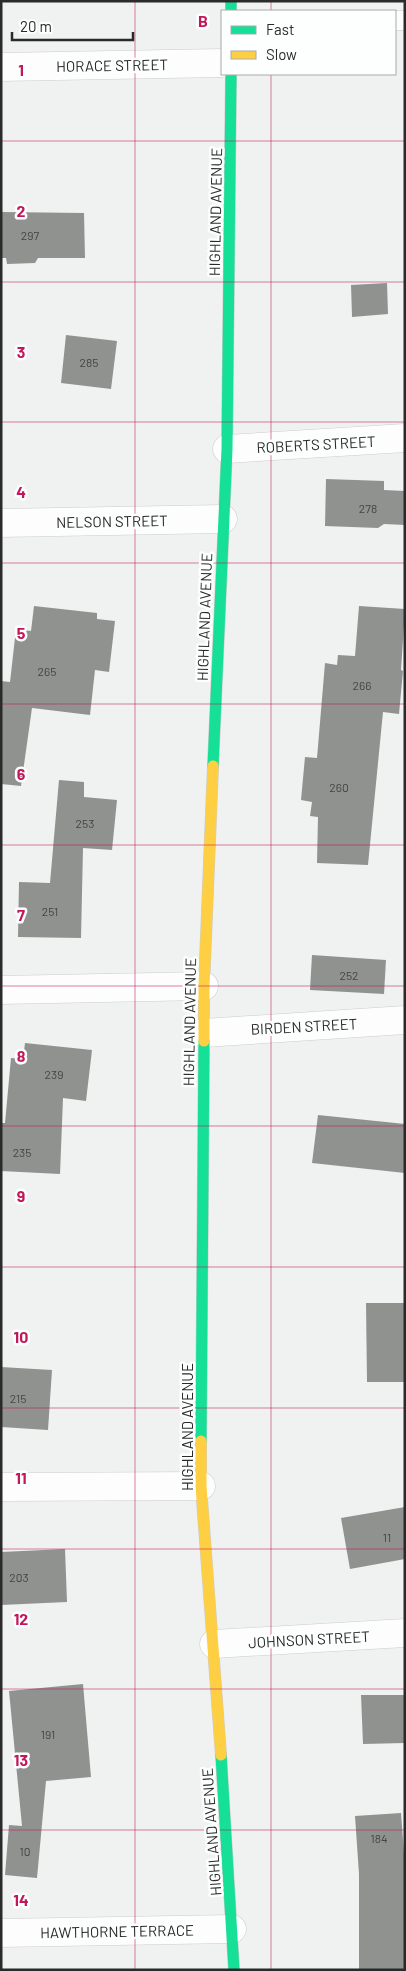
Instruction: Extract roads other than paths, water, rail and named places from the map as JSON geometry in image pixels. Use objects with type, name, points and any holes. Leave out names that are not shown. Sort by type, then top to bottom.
[{"type":"street","name":"HORACE STREET","points":[[1,66],[221,63]]},
{"type":"street","name":"HIGHLAND AVENUE","points":[[232,75],[226,449],[204,986],[201,1486],[214,1644],[234,1970]]},
{"type":"street","name":"ROBERTS STREET","points":[[226,449],[405,438]]},
{"type":"street","name":"NELSON STREET","points":[[1,523],[223,519]]},
{"type":"street","points":[[1,990],[204,986]]},
{"type":"street","name":"BIRDEN STREET","points":[[204,1033],[405,1020]]},
{"type":"street","points":[[1,1487],[201,1486]]},
{"type":"street","name":"JOHNSON STREET","points":[[214,1644],[405,1633]]},
{"type":"street","name":"HAWTHORNE TERRACE","points":[[1,1933],[232,1929]]}]
